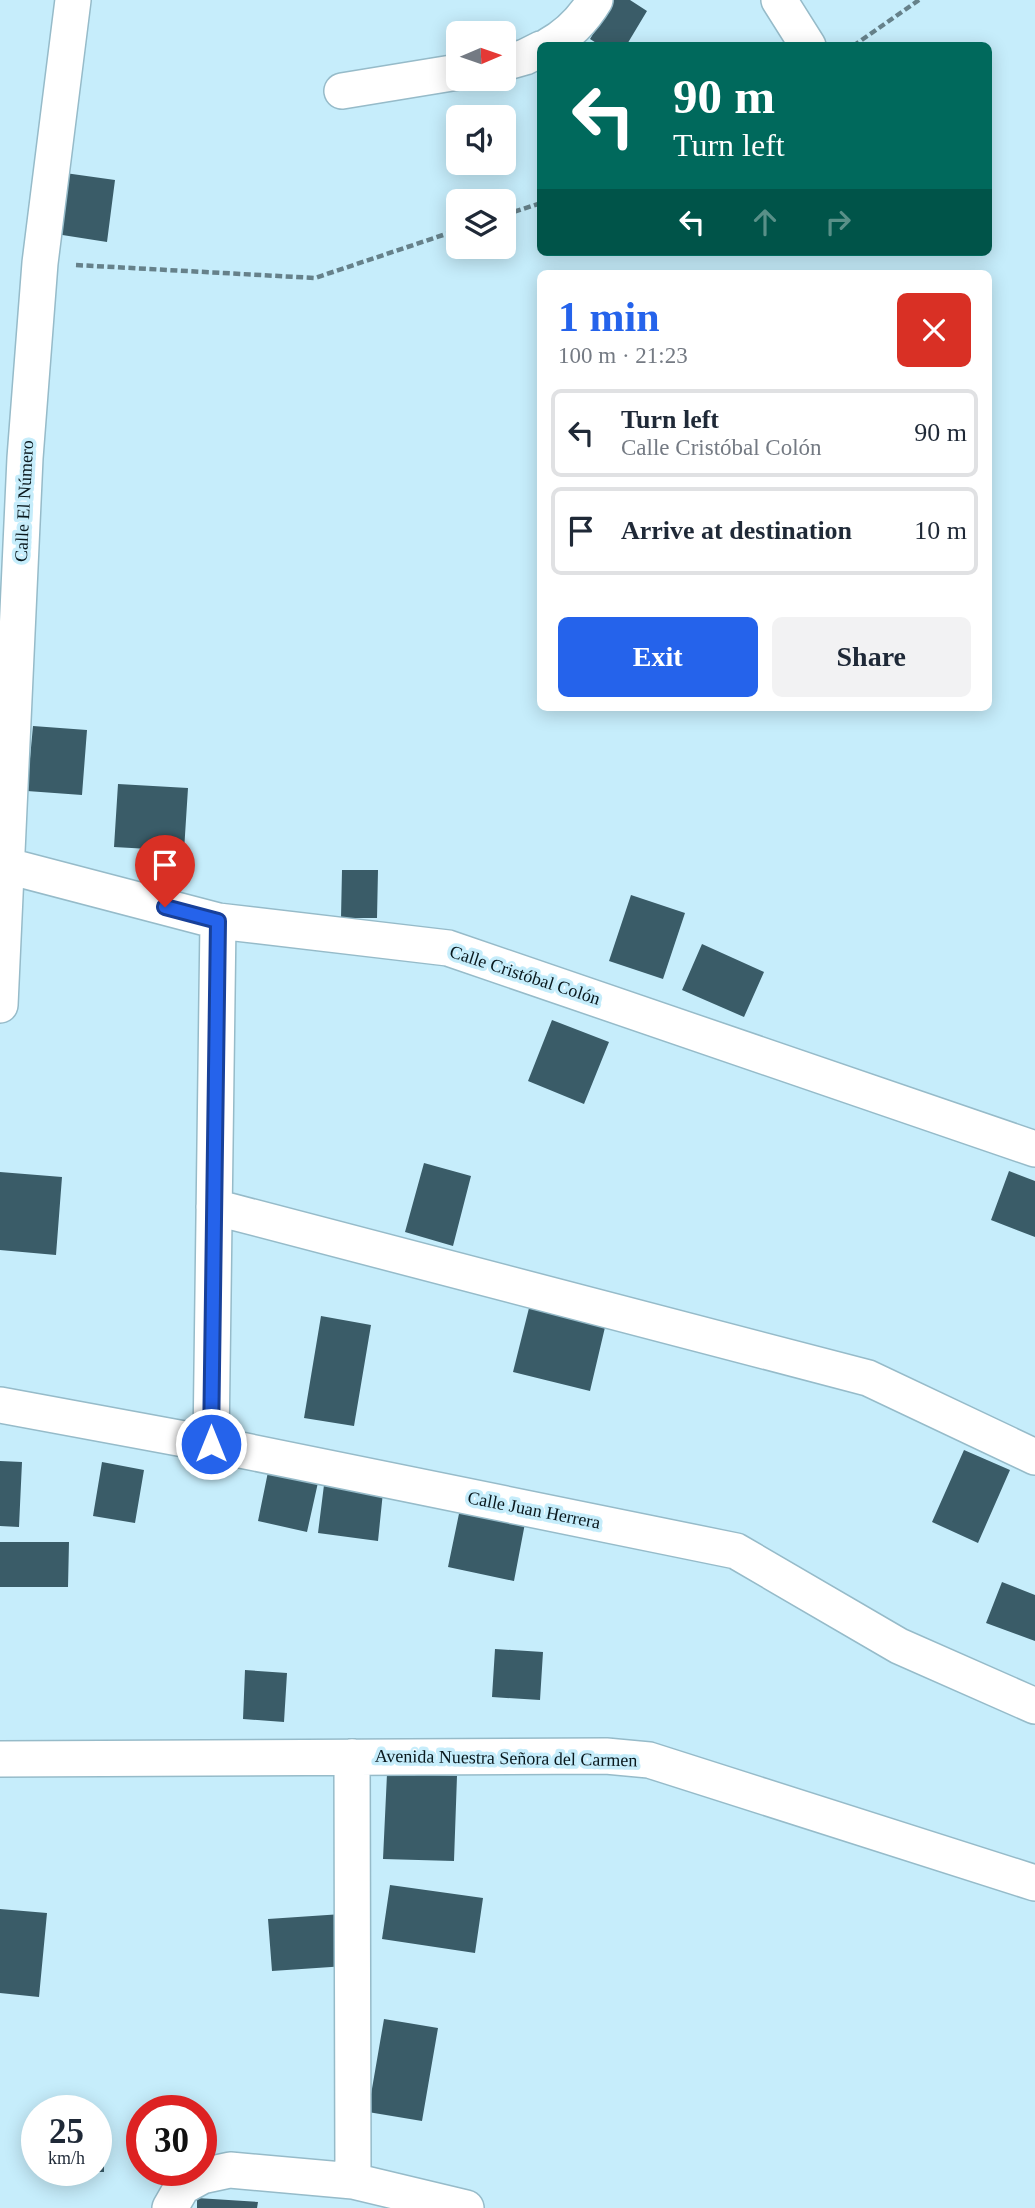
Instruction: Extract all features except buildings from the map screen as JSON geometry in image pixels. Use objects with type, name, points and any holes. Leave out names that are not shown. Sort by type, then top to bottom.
[{"type":"street","name":"Calle El Número","points":[[0,1005],[13,462],[73,0]]},
{"type":"street","points":[[555,42],[564,37],[586,14],[595,0]]},
{"type":"street","points":[[779,0],[805,42]]},
{"type":"street","points":[[516,60],[537,51]]},
{"type":"street","points":[[342,91],[446,74]]},
{"type":"street","name":"Calle Cristóbal Colón","points":[[3,865],[218,921],[448,948],[1035,1149]]},
{"type":"street","points":[[211,1444],[218,921]]},
{"type":"street","points":[[214,1207],[868,1378],[1035,1457]]},
{"type":"street","name":"Calle Juan Herrera","points":[[0,1405],[211,1444],[736,1551],[899,1646],[1035,1706]]},
{"type":"street","name":"Avenida Nuestra Señora del Carmen","points":[[0,1759],[606,1756],[649,1760],[1035,1884]]},
{"type":"street","points":[[352,1757],[353,2181]]},
{"type":"street","points":[[170,2208],[182,2187],[202,2176],[230,2170],[353,2181],[466,2208]]},
{"type":"path","points":[[859,42],[919,0]]},
{"type":"path","points":[[516,211],[537,204]]},
{"type":"path","points":[[40,263],[315,278],[446,234]]},
{"type":"route","points":[[165,907],[218,921],[211,1444]]}]
